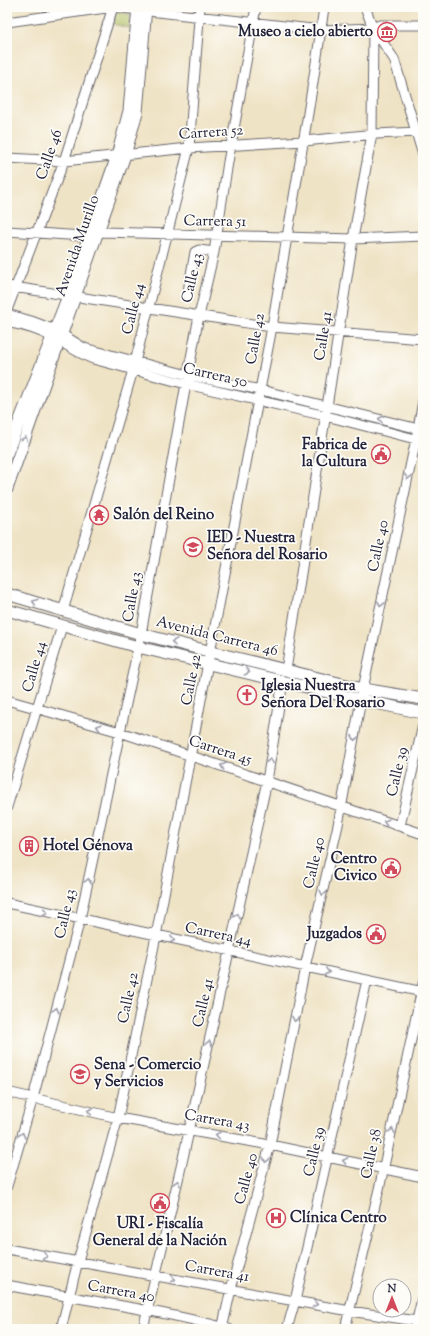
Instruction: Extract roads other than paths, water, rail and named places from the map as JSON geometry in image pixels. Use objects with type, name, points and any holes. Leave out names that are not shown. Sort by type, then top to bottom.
[{"type":"main road","name":"Avenida Murillo","points":[[7,453],[72,297],[121,156],[129,111],[142,9]]},
{"type":"main road","name":"Avenida Murillo","points":[[7,488],[57,335]]},
{"type":"main road","name":"Avenida Carrera 46","points":[[7,594],[141,634],[212,652],[285,676]]},
{"type":"main road","name":"Avenida Carrera 46","points":[[7,610],[138,647],[209,663],[285,676],[362,694],[423,713]]},
{"type":"main road","name":"Avenida Carrera 46","points":[[362,694],[423,699]]},
{"type":"street","points":[[7,22],[113,7],[321,30],[373,28],[380,25],[423,25]]},
{"type":"street","name":"Calle 46","points":[[7,310],[11,287],[37,232],[64,161],[113,7]]},
{"type":"street","name":"Calle 44","points":[[63,611],[134,365],[189,148],[200,7]]},
{"type":"street","name":"Calle 43","points":[[7,1186],[33,1098],[80,920],[141,634],[186,384],[199,316],[214,252],[256,7]]},
{"type":"street","name":"Calle 42","points":[[61,1329],[118,1118],[156,936],[212,652],[261,390],[286,237],[304,141],[324,7]]},
{"type":"street","name":"Calle 41","points":[[143,1329],[230,952],[267,781],[285,676],[328,405],[338,332],[372,134],[373,28],[364,7]]},
{"type":"street","points":[[373,28],[394,59],[423,155]]},
{"type":"street","name":"Carrera 52","points":[[7,158],[64,161],[189,148],[417,132]]},
{"type":"street","name":"Carrera 51","points":[[7,231],[83,236],[103,232],[166,235],[353,239],[423,236]]},
{"type":"street","points":[[187,297],[195,252],[199,250],[214,252]]},
{"type":"street","points":[[11,287],[272,327],[423,339]]},
{"type":"street","name":"Carrera 50","points":[[7,314],[31,320],[57,335],[81,354],[261,390],[328,405],[421,429]]},
{"type":"street","name":"Carrera 50","points":[[7,322],[57,335]]},
{"type":"street","name":"Carrera 50","points":[[134,365],[186,384],[326,416],[420,440]]},
{"type":"street","name":"Calle 40","points":[[224,1328],[231,1289],[270,1145],[305,967],[342,807],[362,694],[420,440],[423,400]]},
{"type":"street","name":"Calle 44","points":[[7,807],[62,626]]},
{"type":"street","name":"Carrera 45","points":[[7,700],[120,732],[423,834]]},
{"type":"street","name":"Calle 39","points":[[400,826],[423,725]]},
{"type":"street","name":"Carrera 44","points":[[7,904],[230,952],[422,990]]},
{"type":"street","name":"Calle 39","points":[[287,1329],[295,1301],[328,1158],[367,980]]},
{"type":"street","name":"Calle 38","points":[[345,1329],[383,1169],[422,990]]},
{"type":"street","name":"Carrera 43","points":[[7,1092],[118,1118],[270,1145],[423,1177]]},
{"type":"street","name":"Carrera 41","points":[[7,1249],[418,1324]]},
{"type":"street","name":"Carrera 40","points":[[7,1285],[148,1310],[224,1328]]},
{"type":"street","points":[[418,1324],[423,1294]]},
{"type":"place","name":"Museo a cielo abierto","points":[[387,32]]},
{"type":"place","name":"Fabrica de la Cultura","points":[[381,454]]},
{"type":"place","name":"Salón del Reino","points":[[99,515]]},
{"type":"place","name":"IED - Nuestra Señora del Rosario","points":[[193,547]]},
{"type":"place","name":"Iglesia Nuestra Señora Del Rosario","points":[[247,695]]},
{"type":"place","name":"Hotel Génova","points":[[29,846]]},
{"type":"place","name":"Centro Civico","points":[[391,868]]},
{"type":"place","name":"Juzgados","points":[[376,934]]},
{"type":"place","name":"Sena - Comercio y Servicios","points":[[80,1074]]},
{"type":"place","name":"URI - Fiscalía General de la Nación","points":[[160,1203]]},
{"type":"place","name":"Clínica Centro","points":[[276,1218]]}]
